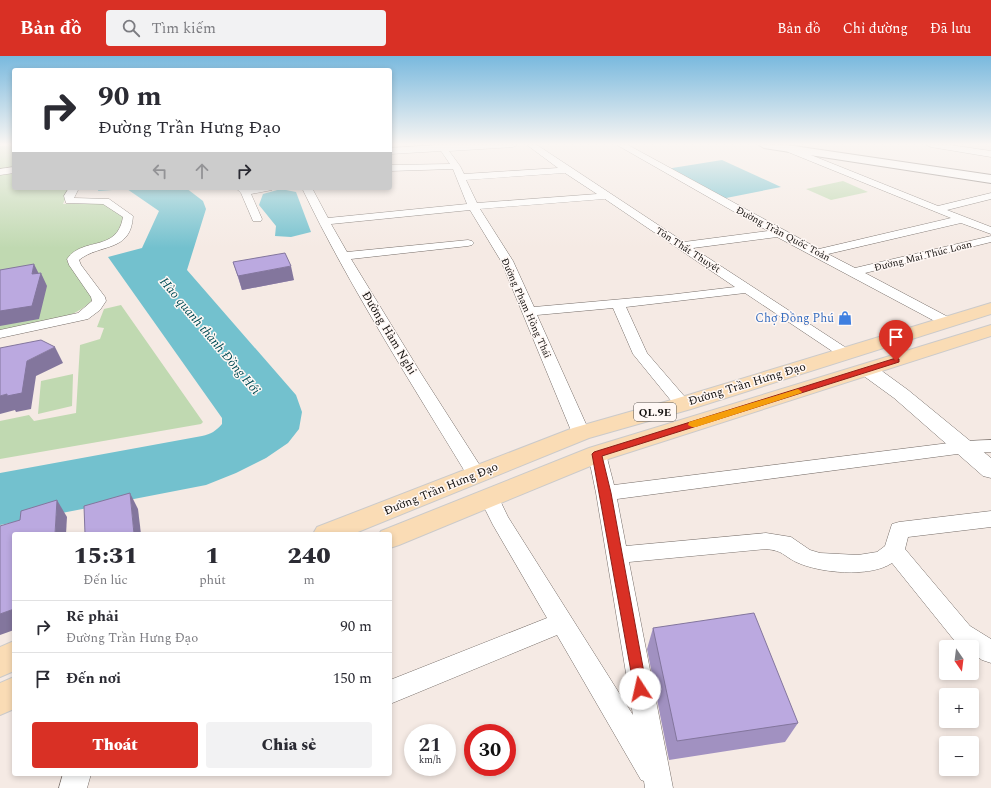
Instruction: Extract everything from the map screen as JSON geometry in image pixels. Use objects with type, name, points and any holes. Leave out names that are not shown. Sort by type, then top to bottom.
[{"type":"main road","name":"Đường Trần Hưng Đạo","points":[[331,532],[581,434],[684,404],[991,308]]},
{"type":"main road","name":"Đường Trần Hưng Đạo","points":[[392,537],[597,454],[868,370],[991,330]]},
{"type":"main road","points":[[846,354],[868,370]]},
{"type":"main road","points":[[477,475],[489,497]]},
{"type":"main road","points":[[0,662],[12,657]]},
{"type":"main road","points":[[0,699],[12,694]]},
{"type":"street","name":"Đường Phạm Hồng Thái","points":[[462,179],[473,207],[507,261],[581,434]]},
{"type":"street","name":"Tôn Thất Thuyết","points":[[581,179],[846,354]]},
{"type":"street","name":"Đường Trần Quốc Toản","points":[[682,179],[779,233],[947,322]]},
{"type":"street","points":[[863,179],[991,231]]},
{"type":"street","points":[[0,334],[83,316],[90,312],[99,301],[98,297],[75,265],[73,259],[75,256],[84,252],[116,241],[128,220],[128,216],[105,201],[70,201],[69,196],[73,190]]},
{"type":"street","points":[[243,190],[256,219]]},
{"type":"street","name":"Đường Hàm Nghi","points":[[308,190],[323,222],[413,375],[477,475]]},
{"type":"street","points":[[323,222],[473,207],[607,196]]},
{"type":"street","points":[[937,209],[991,196]]},
{"type":"street","points":[[818,253],[962,219]]},
{"type":"street","points":[[683,246],[779,233]]},
{"type":"street","name":"Đường Mai Thúc Loan","points":[[855,272],[991,239]]},
{"type":"street","points":[[343,256],[468,243]]},
{"type":"street","points":[[528,312],[618,304],[747,289]]},
{"type":"street","points":[[618,304],[643,359],[684,404]]},
{"type":"street","points":[[868,370],[901,394],[991,470]]},
{"type":"street","points":[[606,493],[965,447],[991,446]]},
{"type":"street","points":[[597,454],[606,493],[657,783]]},
{"type":"street","points":[[489,497],[500,520],[657,783]]},
{"type":"street","points":[[616,555],[766,541],[784,544],[804,556],[820,562],[858,564],[882,559],[894,550],[899,530],[991,519]]},
{"type":"street","points":[[894,550],[962,633],[991,652]]},
{"type":"street","points":[[392,691],[562,622]]},
{"type":"street","points":[[73,788],[76,776]]},
{"type":"green space","points":[[0,179],[12,179],[12,190],[69,190],[63,204],[101,202],[124,217],[116,236],[72,255],[67,261],[94,298],[75,313],[63,318],[38,325],[0,331]]},
{"type":"green space","points":[[843,181],[868,192],[831,200],[806,189]]},
{"type":"green space","points":[[121,305],[203,422],[201,424],[0,459],[0,421],[29,415],[34,421],[76,413],[80,345],[100,339],[104,328],[97,327],[104,309]]},
{"type":"green space","points":[[73,374],[72,406],[38,414],[41,381]]},
{"type":"water","points":[[685,179],[764,179],[781,187],[721,199]]},
{"type":"water","name":"Hào quanh thành Đồng Hới","points":[[128,190],[189,190],[203,201],[206,209],[187,270],[296,395],[302,412],[299,429],[288,443],[266,458],[236,473],[206,485],[0,525],[0,473],[202,436],[218,429],[222,424],[222,418],[108,257],[142,248],[159,211]]},
{"type":"water","points":[[277,190],[296,192],[311,232],[291,237],[275,236],[276,226],[259,205],[263,194]]},
{"type":"building","points":[[285,253],[291,266],[238,276],[233,262]]},
{"type":"building","points":[[34,264],[32,274],[41,273],[32,306],[0,311],[0,270]]},
{"type":"building","points":[[41,340],[55,347],[27,361],[22,393],[0,396],[0,348]]},
{"type":"building","points":[[130,493],[134,532],[85,532],[84,506]]},
{"type":"building","points":[[57,500],[55,532],[12,532],[12,610],[0,614],[0,526],[20,520],[21,511]]},
{"type":"building","points":[[754,613],[798,723],[677,741],[653,628]]},
{"type":"slow traffic","points":[[692,425],[798,392]]},
{"type":"place","name":"Chợ Đồng Phú","points":[[845,318]]},
{"type":"route","points":[[640,689],[606,493],[597,454],[896,361]]}]
